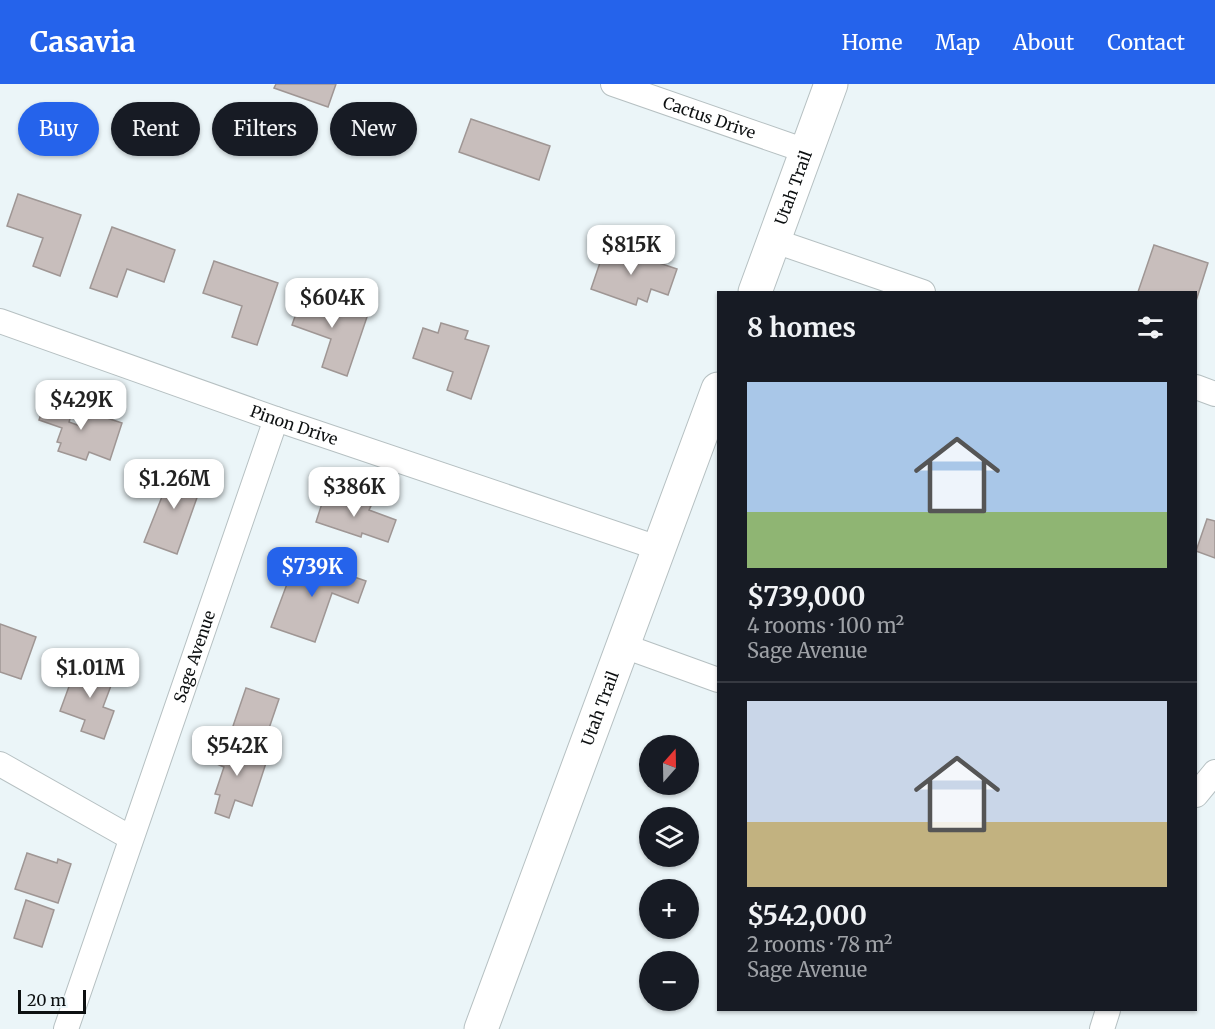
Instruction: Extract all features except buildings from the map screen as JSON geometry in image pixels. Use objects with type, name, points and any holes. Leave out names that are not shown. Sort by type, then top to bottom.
[{"type":"main road","name":"Utah Trail","points":[[755,291],[831,84]]},
{"type":"main road","name":"Utah Trail","points":[[481,1029],[717,392]]},
{"type":"street","name":"Cactus Drive","points":[[614,84],[806,151]]},
{"type":"street","points":[[775,241],[920,291]]},
{"type":"street","name":"Pinon Drive","points":[[0,321],[276,419],[658,548]]},
{"type":"street","points":[[1197,387],[1215,394]]},
{"type":"street","name":"Sage Avenue","points":[[66,1029],[276,419]]},
{"type":"street","points":[[624,646],[717,680]]},
{"type":"street","points":[[0,764],[131,838]]},
{"type":"street","points":[[1197,794],[1215,772]]},
{"type":"street","points":[[1102,1029],[1108,1011]]}]
